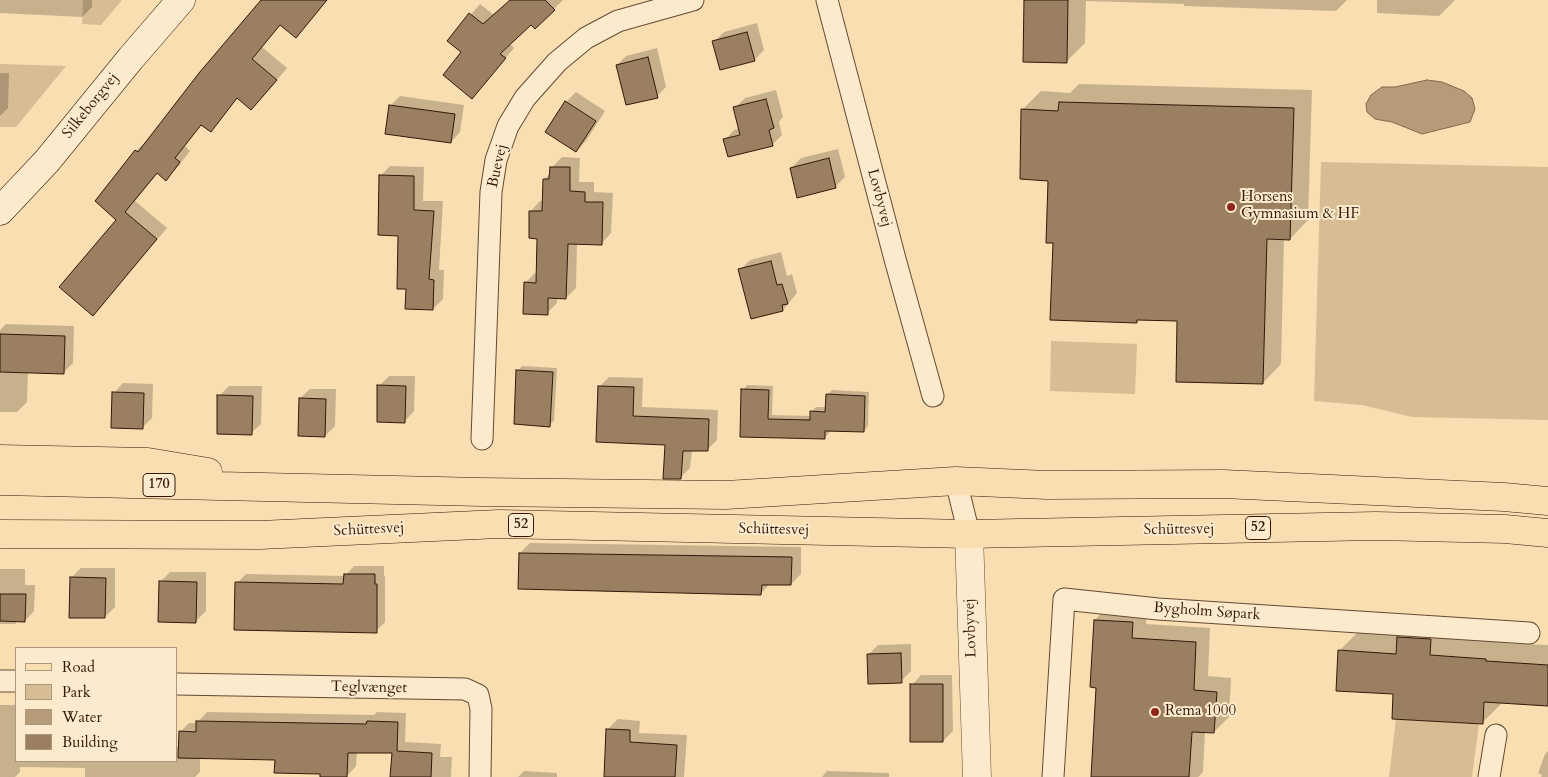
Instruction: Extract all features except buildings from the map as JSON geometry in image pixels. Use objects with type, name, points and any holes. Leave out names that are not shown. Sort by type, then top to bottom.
[{"type":"main road","name":"Silkeborgvej","points":[[0,211],[47,161],[181,0]]},
{"type":"main road","points":[[0,459],[148,462],[318,489]]},
{"type":"main road","name":"170","points":[[0,481],[318,489]]},
{"type":"main road","name":"52","points":[[318,489],[726,495],[956,481],[1047,485],[1223,484],[1504,497],[1548,501]]},
{"type":"main road","name":"Schüttesvej","points":[[0,534],[260,535],[499,524],[969,534],[1376,526],[1505,529],[1548,533]]},
{"type":"main road","name":"Lovbyvej","points":[[969,534],[977,777]]},
{"type":"street","name":"Buevej","points":[[482,439],[491,192],[496,160],[508,126],[525,98],[556,62],[586,38],[618,21],[693,0]]},
{"type":"street","name":"Lovbyvej","points":[[828,0],[885,221],[933,396]]},
{"type":"street","name":"Lovbyvej","points":[[956,481],[969,534]]},
{"type":"street","name":"Bygholm Søpark","points":[[1053,777],[1064,598],[1158,609],[1529,633]]},
{"type":"street","points":[[0,681],[15,681]]},
{"type":"street","name":"Teglvænget","points":[[178,684],[465,689],[478,695],[482,709],[480,777]]},
{"type":"street","points":[[1489,777],[1496,735]]},
{"type":"green space","points":[[83,0],[122,0],[101,25],[82,24]]},
{"type":"green space","points":[[0,64],[66,66],[16,127],[0,127]]},
{"type":"green space","points":[[1321,162],[1548,167],[1548,420],[1412,417],[1362,405],[1314,401]]},
{"type":"green space","points":[[1051,341],[1137,344],[1135,394],[1050,391]]},
{"type":"green space","points":[[1396,719],[1479,724],[1472,777],[1389,777]]},
{"type":"water","points":[[1427,80],[1442,82],[1464,91],[1472,98],[1475,109],[1470,122],[1422,134],[1392,122],[1375,119],[1367,112],[1366,104],[1371,95],[1382,87],[1395,87]]},
{"type":"place","name":"Horsens Gymnasium & HF","points":[[1231,207]]},
{"type":"place","name":"Rema 1000","points":[[1155,712]]}]
